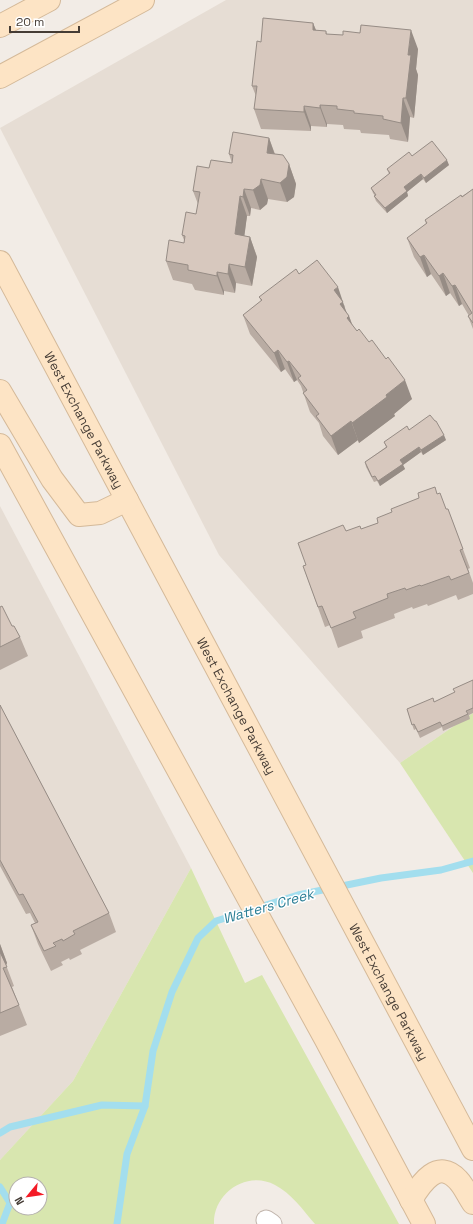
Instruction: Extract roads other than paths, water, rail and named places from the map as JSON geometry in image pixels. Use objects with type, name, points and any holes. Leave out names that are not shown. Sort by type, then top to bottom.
[{"type":"main road","points":[[0,26],[48,0]]},
{"type":"main road","points":[[0,77],[143,0]]},
{"type":"main road","name":"West Exchange Parkway","points":[[0,262],[294,810],[473,1149]]},
{"type":"main road","points":[[0,391],[52,479],[79,515],[100,513],[127,500]]},
{"type":"main road","points":[[0,445],[326,1040],[424,1224]]},
{"type":"main road","points":[[411,1200],[421,1184],[428,1177],[437,1172],[448,1172],[458,1180],[473,1203]]},
{"type":"waterway","name":"Watters Creek","points":[[117,1224],[127,1154],[145,1106],[153,1051],[172,992],[198,938],[216,921],[298,895],[381,878],[441,870],[473,861]]},
{"type":"waterway","points":[[0,1133],[10,1127],[102,1105],[145,1106]]},
{"type":"waterway","points":[[0,1187],[10,1203],[2,1224]]}]
